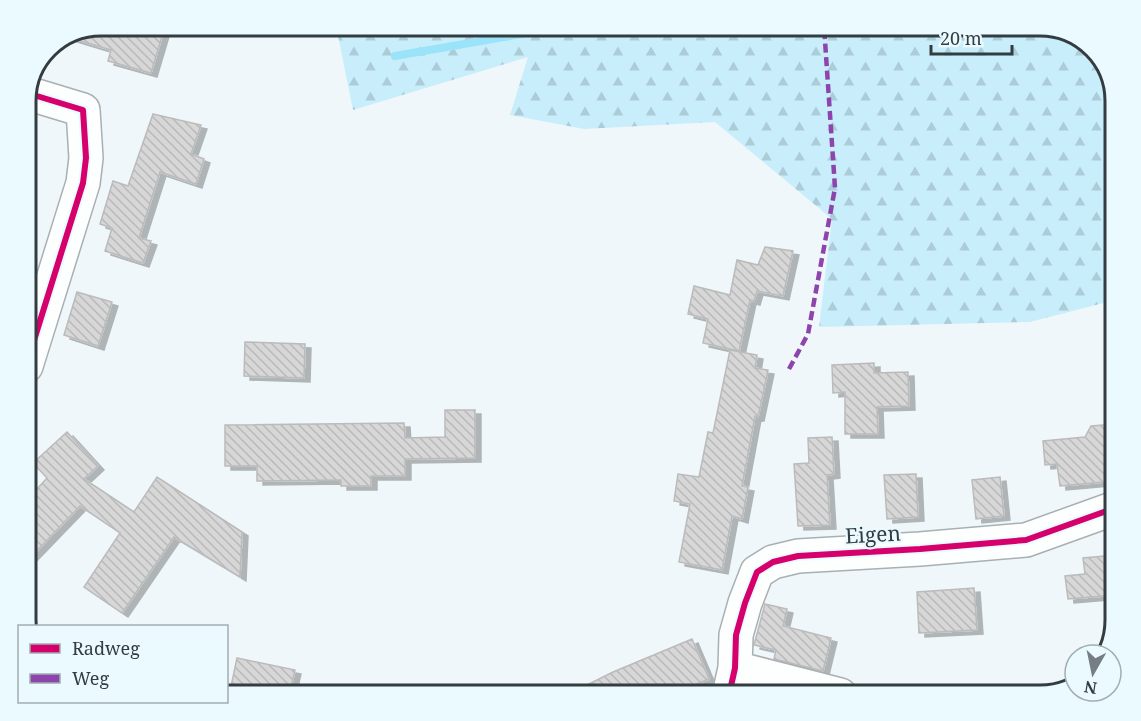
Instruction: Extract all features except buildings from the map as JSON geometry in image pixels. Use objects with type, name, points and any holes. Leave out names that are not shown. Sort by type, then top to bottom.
[{"type":"street","points":[[36,96],[83,110],[86,158],[83,183],[36,334]]},
{"type":"street","name":"Eigen","points":[[755,685],[732,682],[736,635],[757,572],[773,562],[798,556],[1026,540],[1105,512]]},
{"type":"green space","points":[[338,36],[1040,36],[1057,38],[1076,47],[1092,61],[1103,84],[1105,101],[1105,303],[1030,322],[819,327],[832,219],[715,122],[584,129],[510,115],[528,57],[353,110]]},
{"type":"waterway","points":[[395,56],[510,36]]},
{"type":"marked path","points":[[789,369],[808,334],[835,188],[825,36]]},
{"type":"cycle path","points":[[36,96],[83,110],[86,158],[83,183],[36,334]]},
{"type":"cycle path","points":[[731,685],[735,668],[736,635],[745,603],[757,572],[773,562],[798,556],[1026,540],[1105,512]]}]
